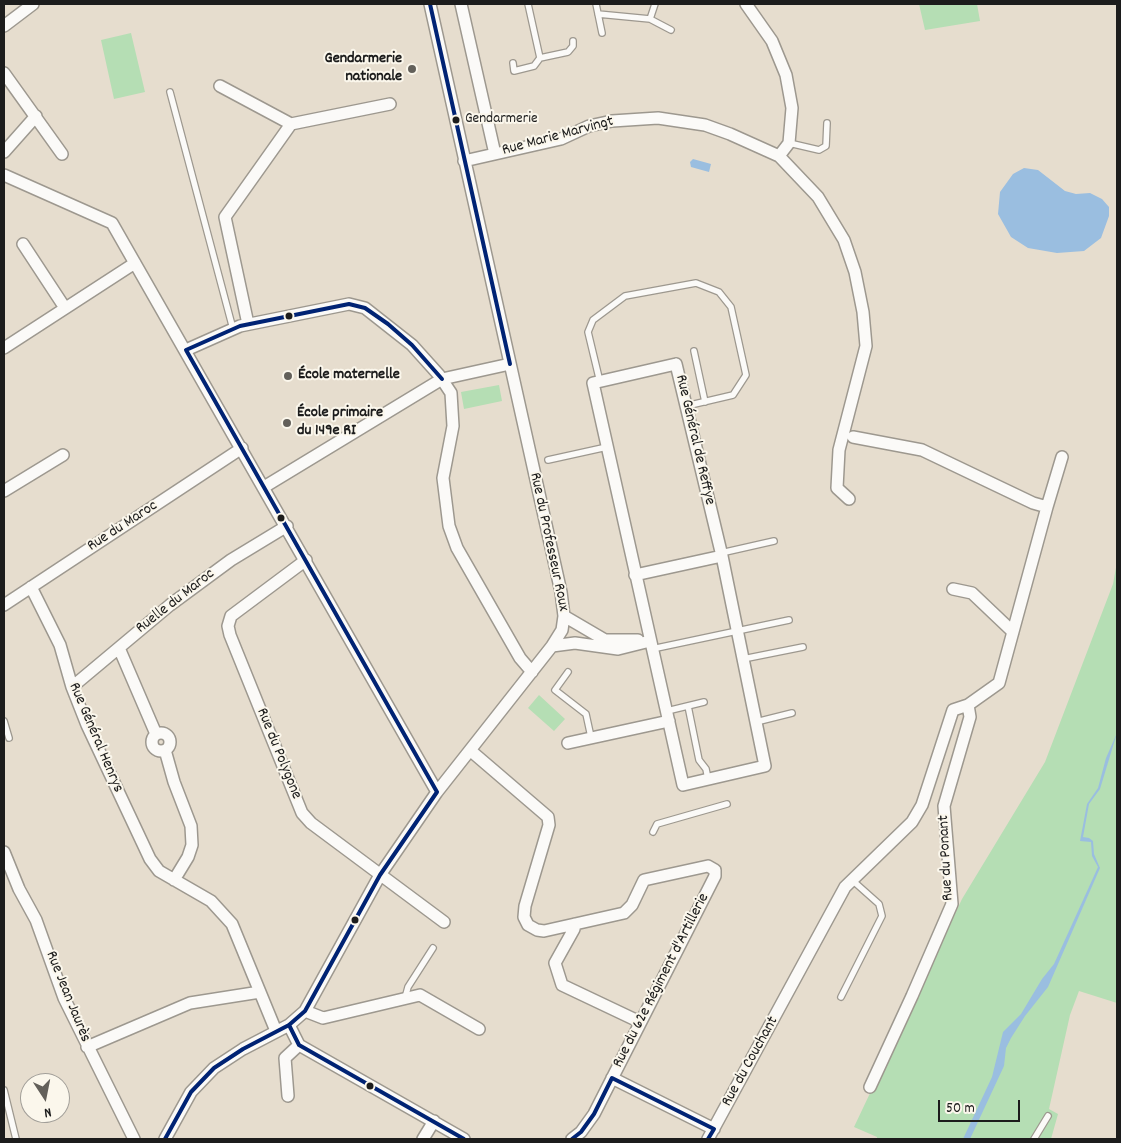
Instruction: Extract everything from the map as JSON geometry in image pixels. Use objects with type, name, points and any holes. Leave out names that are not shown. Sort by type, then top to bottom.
[{"type":"street","points":[[4,26],[33,4]]},
{"type":"street","name":"Rue du Professeur Roux","points":[[165,1139],[191,1092],[214,1068],[289,1025],[305,1011],[380,874],[438,792],[552,646],[562,630],[564,616],[430,4]]},
{"type":"street","points":[[461,4],[495,154]]},
{"type":"street","points":[[746,4],[772,41],[786,75],[792,108],[789,143],[779,156]]},
{"type":"street","points":[[4,73],[62,154]]},
{"type":"street","points":[[220,86],[291,124],[390,104]]},
{"type":"street","points":[[4,152],[36,116]]},
{"type":"street","name":"Rue Marie Marvingt","points":[[464,161],[561,139],[589,126],[612,120],[658,118],[704,126],[730,134],[779,156],[818,197],[844,240],[855,272],[863,312],[866,346],[839,450],[838,488],[849,499]]},
{"type":"street","points":[[248,324],[225,217],[291,124]]},
{"type":"street","points":[[4,175],[112,223],[438,792]]},
{"type":"street","points":[[23,244],[64,308]]},
{"type":"street","points":[[4,348],[135,263]]},
{"type":"street","points":[[186,350],[248,324],[349,304],[365,308],[412,346],[442,379],[451,393],[453,426],[443,478],[449,526],[457,548],[520,658],[532,672]]},
{"type":"street","points":[[264,487],[442,379],[510,364]]},
{"type":"street","name":"Rue Général de Reffye","points":[[676,364],[722,554],[766,766],[683,785],[593,383],[600,382],[676,364]]},
{"type":"street","points":[[853,437],[922,450],[1033,503],[1047,507]]},
{"type":"street","name":"Rue du Maroc","points":[[4,604],[242,448]]},
{"type":"street","points":[[4,491],[63,455]]},
{"type":"street","name":"Rue du Ponant","points":[[793,984],[845,887],[912,822],[922,805],[954,710],[968,706],[999,683],[1062,457]]},
{"type":"street","name":"Ruelle du Maroc","points":[[72,687],[231,560],[287,526]]},
{"type":"street","points":[[635,575],[722,554]]},
{"type":"street","name":"Rue du Polygone","points":[[306,560],[230,616],[228,626],[230,635],[302,813],[444,922]]},
{"type":"street","name":"Rue Général Henrys","points":[[31,587],[60,645],[72,687],[87,725],[150,859],[159,871],[211,901],[232,924],[276,1031]]},
{"type":"street","points":[[953,589],[972,593],[1013,632]]},
{"type":"street","points":[[564,616],[606,640],[651,645]]},
{"type":"street","points":[[552,646],[575,643],[618,649],[651,645]]},
{"type":"street","points":[[120,648],[156,734],[166,734],[169,738],[168,747],[165,750],[174,782],[191,826],[190,851],[174,880]]},
{"type":"street","name":"Rue du Ponant","points":[[870,1087],[952,904],[944,806],[970,717],[968,706]]},
{"type":"street","points":[[568,743],[668,716]]},
{"type":"street","points":[[471,750],[548,817],[549,825],[525,906],[524,917],[528,925],[537,930],[544,931],[575,924],[555,964],[562,985],[640,1022]]},
{"type":"street","name":"Rue Jean Jaurès","points":[[4,852],[19,889],[36,920],[64,998],[134,1139]]},
{"type":"street","name":"Rue du 62e Régiment d'Artillerie","points":[[572,1139],[581,1132],[594,1114],[715,876],[714,870],[708,866],[644,880],[632,905],[624,913],[575,924]]},
{"type":"street","name":"Rue du Couchant","points":[[711,1134],[793,984]]},
{"type":"street","points":[[87,1047],[190,1003],[260,992]]},
{"type":"street","points":[[305,1011],[323,1018],[420,995],[479,1029]]},
{"type":"street","points":[[289,1025],[299,1045],[464,1139]]},
{"type":"street","points":[[288,1096],[285,1058],[299,1045]]},
{"type":"street","points":[[612,1078],[711,1134]]},
{"type":"street","points":[[423,1139],[434,1122]]},
{"type":"lane","points":[[528,4],[540,58]]},
{"type":"lane","points":[[596,4],[602,33]]},
{"type":"lane","points":[[650,19],[655,4]]},
{"type":"lane","points":[[598,14],[650,19],[672,30]]},
{"type":"lane","points":[[513,63],[514,70],[534,66],[540,58],[568,52],[573,46],[573,42]]},
{"type":"lane","points":[[170,92],[233,329]]},
{"type":"lane","points":[[789,143],[819,150],[826,146],[827,123]]},
{"type":"lane","points":[[600,382],[588,332],[593,320],[625,296],[696,283],[720,292],[731,308],[746,375],[733,396],[686,406]]},
{"type":"lane","points":[[694,350],[705,402]]},
{"type":"lane","points":[[548,460],[607,447]]},
{"type":"lane","points":[[722,554],[774,541]]},
{"type":"lane","points":[[651,645],[738,631],[789,620]]},
{"type":"lane","points":[[743,659],[803,647]]},
{"type":"lane","points":[[568,672],[555,690],[586,714],[591,737]]},
{"type":"lane","points":[[668,716],[688,706],[704,702]]},
{"type":"lane","points":[[688,706],[699,760],[706,769],[708,779]]},
{"type":"lane","points":[[756,722],[792,713]]},
{"type":"lane","points":[[4,721],[9,738]]},
{"type":"lane","points":[[653,832],[657,824],[727,804]]},
{"type":"lane","points":[[841,997],[882,916],[879,904],[852,880]]},
{"type":"lane","points":[[405,998],[408,986],[433,948]]},
{"type":"lane","points":[[4,1090],[16,1139]]},
{"type":"lane","points":[[1034,1139],[1048,1116]]},
{"type":"green space","points":[[919,4],[977,4],[980,21],[925,30]]},
{"type":"green space","points":[[131,33],[145,92],[114,99],[101,40]]},
{"type":"green space","points":[[499,385],[502,401],[464,409],[461,392]]},
{"type":"green space","points":[[1117,562],[1117,1003],[1079,991],[1070,1015],[1049,1109],[1058,1114],[1051,1139],[877,1139],[877,1137],[854,1127],[962,899],[1045,762],[1113,584]]},
{"type":"green space","points":[[539,695],[565,719],[554,731],[528,708]]},
{"type":"water","points":[[693,159],[711,164],[709,172],[691,167],[690,162]]},
{"type":"water","points":[[1024,168],[1038,170],[1065,191],[1076,194],[1090,193],[1102,199],[1109,207],[1109,216],[1101,238],[1084,251],[1057,253],[1028,248],[1011,237],[998,214],[1000,192],[1013,174]]},
{"type":"water","points":[[1117,733],[1100,789],[1089,804],[1083,837],[1093,841],[1094,854],[1100,868],[1048,987],[1025,1016],[1011,1038],[1006,1048],[1004,1066],[970,1139],[963,1139],[992,1077],[1003,1032],[1021,1014],[1042,979],[1054,964],[1098,867],[1092,856],[1091,842],[1080,841],[1087,804],[1098,788],[1106,758]]},
{"type":"transit line","points":[[430,4],[510,364]]},
{"type":"transit line","points":[[186,350],[240,326],[349,304],[365,308],[388,324],[412,345],[442,379]]},
{"type":"transit line","points":[[186,350],[437,792]]},
{"type":"transit line","points":[[165,1139],[191,1092],[214,1068],[243,1049],[289,1025],[305,1011],[380,875],[437,792]]},
{"type":"transit line","points":[[289,1025],[299,1045],[464,1139]]},
{"type":"transit line","points":[[572,1139],[581,1132],[594,1114],[612,1078],[714,1129],[708,1139]]},
{"type":"place","name":"Gendarmerie nationale","points":[[412,69]]},
{"type":"place","name":"Gendarmerie","points":[[456,120]]},
{"type":"place","name":"École maternelle","points":[[288,376]]},
{"type":"place","name":"École primaire du 149e RI","points":[[287,423]]}]
